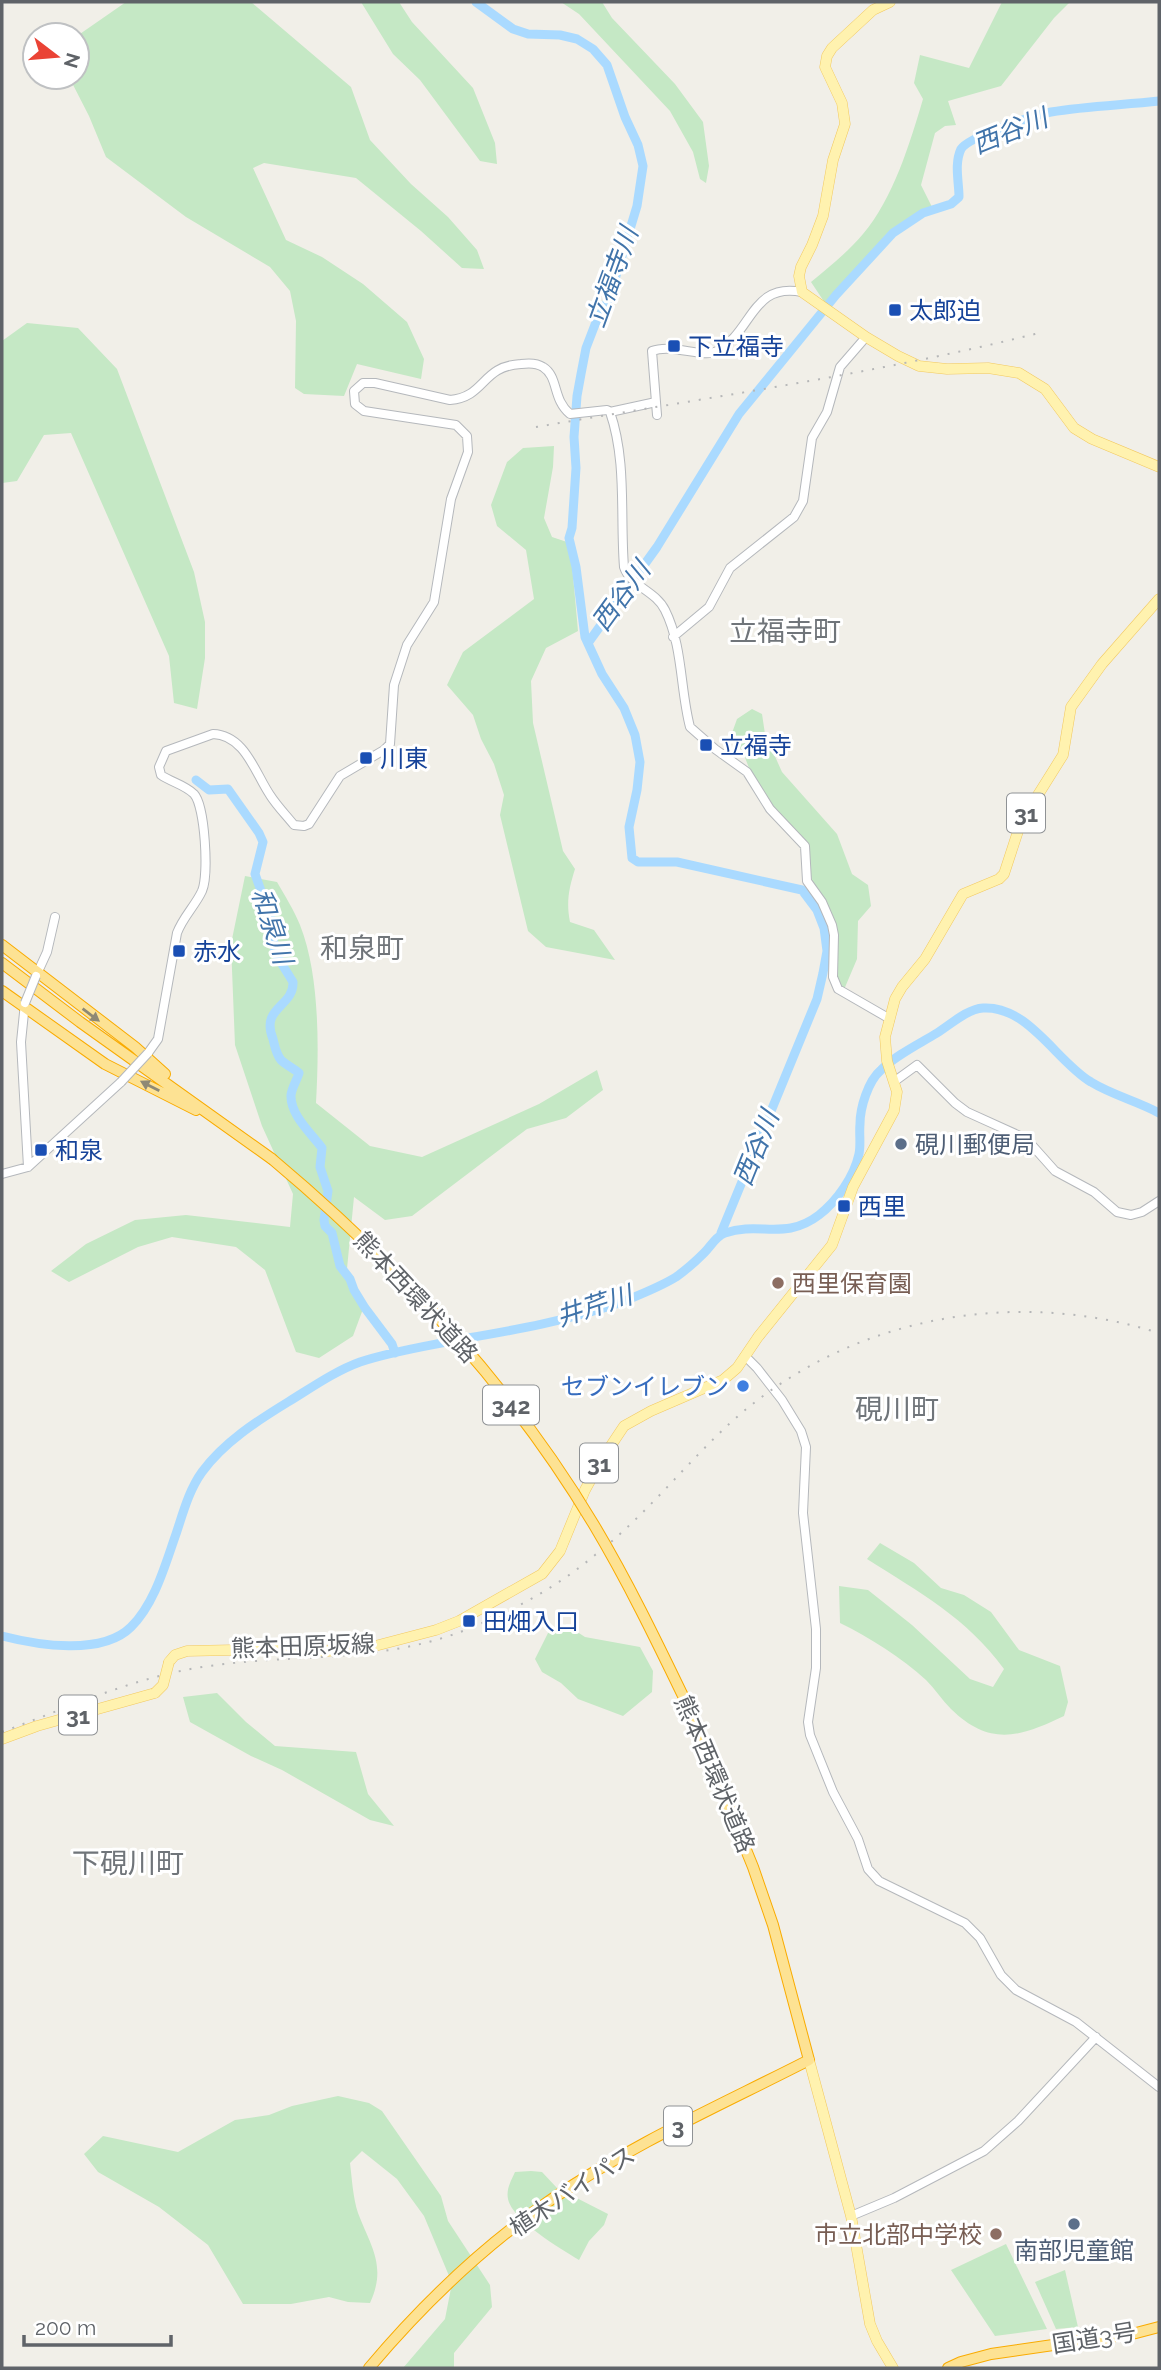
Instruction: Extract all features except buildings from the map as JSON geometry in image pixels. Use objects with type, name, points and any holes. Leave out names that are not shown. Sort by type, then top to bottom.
[{"type":"highway","points":[[2,945],[135,1047],[198,1104]]},
{"type":"highway","name":"熊本西環状道路","points":[[2,963],[272,1159],[356,1232],[477,1361],[519,1416],[593,1523],[650,1627],[685,1700],[773,1925],[809,2060]]},
{"type":"highway","points":[[2,990],[105,1064],[188,1105],[272,1159]]},
{"type":"highway","name":"植木バイパス","points":[[369,2368],[406,2324],[444,2286],[496,2240],[552,2200],[601,2168],[652,2140],[809,2060]]},
{"type":"highway","points":[[376,2368],[406,2324]]},
{"type":"highway","name":"国道3号","points":[[948,2368],[982,2356],[1136,2333],[1159,2327]]},
{"type":"highway","points":[[361,2368],[370,2357],[384,2349]]},
{"type":"main road","points":[[890,2],[873,10],[832,48],[827,56],[825,67],[842,103],[845,124],[833,160],[823,216],[801,267],[799,275],[802,292],[866,337],[919,366],[996,369],[1019,373],[1045,390],[1074,428],[1092,439],[1159,467]]},
{"type":"main road","name":"熊本田原坂線","points":[[2,1739],[37,1726],[155,1693],[163,1685],[169,1662],[175,1654],[187,1651],[281,1648],[328,1651],[375,1646],[436,1630],[480,1611],[536,1579],[555,1560],[591,1479],[624,1426],[651,1410],[723,1380],[737,1368],[832,1245],[853,1187],[894,1111],[897,1092],[884,1037],[895,999],[925,959],[963,894],[999,879],[1004,874],[1021,822],[1063,755],[1071,707],[1102,664],[1159,599]]},
{"type":"main road","name":"342","points":[[809,2060],[851,2216],[870,2325],[893,2368]]},
{"type":"street","points":[[657,415],[652,351],[669,347],[718,351],[752,316],[764,298],[782,289],[802,292]]},
{"type":"street","points":[[673,636],[709,607],[730,568],[794,517],[805,489],[812,438],[827,412],[840,367],[866,337]]},
{"type":"street","points":[[2,1174],[28,1167],[121,1082],[158,1039],[177,933],[202,890],[206,871],[199,804],[192,792],[160,775],[159,768],[166,751],[213,734],[230,740],[247,753],[270,796],[295,825],[304,826],[309,824],[340,776],[390,744],[394,685],[412,634],[434,602],[451,499],[468,452],[467,436],[456,425],[364,411],[355,404],[354,391],[363,383],[375,383],[450,400],[460,399],[471,394],[498,368],[537,364],[551,374],[558,399],[570,414],[607,410],[610,412],[656,402]]},
{"type":"street","points":[[610,412],[618,444],[624,567],[628,577],[663,606],[681,667],[690,727],[747,772],[770,809],[805,846],[807,881],[822,902],[832,925],[833,977],[836,985],[838,989],[890,1019]]},
{"type":"street","points":[[28,1167],[21,1042],[25,1006],[47,952],[55,917]]},
{"type":"street","points":[[895,1081],[917,1065],[967,1112],[1020,1136],[1030,1143],[1055,1171],[1094,1192],[1117,1212],[1131,1216],[1159,1201]]},
{"type":"street","points":[[745,1356],[758,1368],[782,1400],[801,1431],[806,1447],[803,1513],[817,1629],[816,1668],[808,1722],[810,1735],[833,1793],[858,1839],[868,1869],[879,1881],[965,1923],[980,1938],[1001,1975],[1016,1990],[1076,2022],[1159,2087]]},
{"type":"street","points":[[851,2216],[894,2198],[984,2151],[1018,2121],[1096,2036]]},
{"type":"green space","points":[[126,2],[251,2],[351,87],[370,140],[411,184],[448,217],[477,250],[484,269],[462,268],[356,178],[264,163],[253,168],[286,240],[322,257],[363,284],[407,322],[424,359],[421,379],[357,364],[344,396],[304,394],[295,388],[296,321],[290,291],[270,267],[186,217],[106,157],[76,91],[91,91],[91,26]]},
{"type":"green space","points":[[361,2],[399,2],[412,22],[473,88],[495,143],[497,164],[480,161],[420,80],[393,54]]},
{"type":"green space","points":[[561,2],[602,2],[612,18],[675,84],[703,122],[709,166],[706,183],[700,179],[693,152],[670,111],[579,14]]},
{"type":"green space","points":[[1002,2],[1070,2],[1054,18],[1001,86],[948,101],[956,125],[945,126],[935,133],[921,185],[932,207],[888,235],[825,303],[811,282],[845,253],[874,220],[899,170],[923,99],[914,83],[920,55],[969,68]]},
{"type":"green space","points":[[27,323],[78,328],[117,369],[194,572],[205,622],[205,658],[197,709],[174,703],[169,656],[71,433],[44,435],[17,481],[2,483],[2,341]]},
{"type":"green space","points":[[554,446],[544,518],[552,537],[570,543],[578,631],[546,648],[531,681],[533,723],[563,851],[575,869],[569,895],[570,922],[594,930],[615,960],[546,947],[528,931],[500,815],[504,795],[494,764],[481,739],[473,715],[447,685],[463,652],[534,599],[526,550],[497,526],[491,505],[507,462],[523,448]]},
{"type":"green space","points":[[752,709],[762,714],[765,734],[782,772],[837,834],[852,874],[868,885],[871,906],[858,921],[857,959],[843,992],[836,987],[838,943],[814,890],[806,854],[771,814],[732,733],[737,719]]},
{"type":"green space","points":[[245,876],[277,882],[298,919],[307,945],[317,1013],[316,1103],[370,1146],[422,1157],[539,1104],[597,1070],[603,1090],[566,1118],[527,1129],[412,1216],[385,1220],[354,1197],[346,1279],[363,1309],[353,1336],[319,1358],[296,1352],[265,1270],[236,1247],[172,1237],[138,1247],[69,1282],[51,1271],[86,1244],[135,1220],[186,1215],[290,1227],[293,1194],[262,1126],[235,1045],[231,944]]},
{"type":"green space","points":[[880,1543],[914,1563],[941,1588],[964,1595],[991,1612],[1019,1650],[1060,1666],[1068,1702],[1064,1716],[1033,1729],[1006,1735],[979,1729],[951,1709],[926,1680],[907,1664],[874,1641],[840,1623],[839,1586],[868,1590],[912,1625],[970,1679],[993,1687],[1004,1669],[958,1620],[867,1559]]},
{"type":"green space","points":[[565,1624],[585,1637],[640,1647],[653,1671],[652,1692],[623,1716],[578,1699],[561,1683],[542,1672],[535,1659],[550,1629]]},
{"type":"green space","points":[[217,1693],[275,1746],[356,1752],[368,1794],[394,1826],[370,1820],[190,1722],[183,1697]]},
{"type":"green space","points":[[338,2096],[369,2103],[382,2111],[441,2196],[448,2221],[490,2285],[492,2307],[454,2353],[454,2368],[403,2368],[445,2319],[452,2283],[424,2216],[397,2179],[362,2151],[350,2163],[356,2207],[377,2267],[375,2290],[370,2303],[348,2302],[329,2297],[291,2304],[243,2304],[208,2245],[159,2207],[98,2172],[84,2154],[103,2136],[178,2152],[235,2120],[269,2115],[292,2106]]},
{"type":"green space","points":[[515,2172],[542,2172],[557,2188],[608,2214],[604,2225],[589,2241],[579,2260],[527,2225],[511,2207],[508,2192]]},
{"type":"green space","points":[[1006,2244],[1047,2329],[995,2336],[951,2270]]},
{"type":"green space","points":[[1065,2270],[1078,2327],[1056,2329],[1035,2282]]},
{"type":"waterway","name":"西谷川","points":[[476,2],[513,29],[528,34],[560,35],[577,39],[593,49],[607,65],[638,145],[643,166],[637,206],[609,299],[586,348],[577,396],[574,437],[576,468],[569,538],[576,567],[585,637],[602,674],[624,708],[635,735],[640,762],[629,827],[632,858],[638,862],[677,862],[802,890],[817,910],[824,928],[827,951],[817,999],[721,1233]]},
{"type":"waterway","name":"西谷川","points":[[588,643],[657,547],[739,414],[836,295],[893,233],[923,213],[951,204],[959,197],[957,167],[961,149],[966,144],[1017,122],[1051,112],[1159,101]]},
{"type":"waterway","name":"和泉川","points":[[196,780],[209,790],[228,789],[263,842],[255,874],[271,919],[275,953],[293,982],[288,997],[271,1020],[270,1028],[275,1048],[281,1060],[299,1073],[291,1095],[294,1110],[322,1148],[320,1167],[328,1191],[324,1220],[325,1226],[332,1233],[340,1266],[365,1308],[392,1344],[395,1353]]},
{"type":"waterway","name":"井芹川","points":[[2,1636],[51,1645],[87,1645],[119,1636],[131,1627],[153,1595],[190,1494],[197,1479],[211,1461],[253,1425],[341,1370],[398,1352],[543,1324],[622,1302],[676,1277],[725,1233],[750,1229],[784,1229],[807,1223],[838,1196],[857,1163],[863,1103],[876,1075],[901,1055],[971,1011],[983,1008],[999,1009],[1014,1015],[1091,1082],[1159,1113]]},
{"type":"railway","points":[[536,427],[854,373],[1043,332]]},
{"type":"railway","points":[[2,1732],[104,1693],[155,1677],[242,1662],[339,1656],[403,1648],[485,1622],[518,1606],[581,1567],[630,1525],[728,1425],[774,1388],[823,1359],[876,1336],[931,1321],[988,1313],[1045,1312],[1102,1319],[1159,1333]]},
{"type":"place","name":"太郎迫","points":[[895,310]]},
{"type":"place","name":"下立福寺","points":[[674,346]]},
{"type":"place","name":"立福寺","points":[[706,745]]},
{"type":"place","name":"川東","points":[[366,758]]},
{"type":"place","name":"赤水","points":[[179,951]]},
{"type":"place","name":"硯川郵便局","points":[[901,1144]]},
{"type":"place","name":"和泉","points":[[41,1150]]},
{"type":"place","name":"西里","points":[[844,1206]]},
{"type":"place","name":"西里保育園","points":[[778,1283]]},
{"type":"place","name":"セブンイレブン","points":[[743,1386]]},
{"type":"place","name":"田畑入口","points":[[469,1621]]},
{"type":"place","name":"南部児童館","points":[[1074,2224]]},
{"type":"place","name":"市立北部中学校","points":[[996,2234]]},
{"type":"district","name":"立福寺町","points":[[785,631]]},
{"type":"district","name":"和泉町","points":[[362,948]]},
{"type":"district","name":"硯川町","points":[[897,1409]]},
{"type":"district","name":"下硯川町","points":[[128,1863]]},
{"type":"water label","name":"立福寺川","points":[[612,277]]}]
